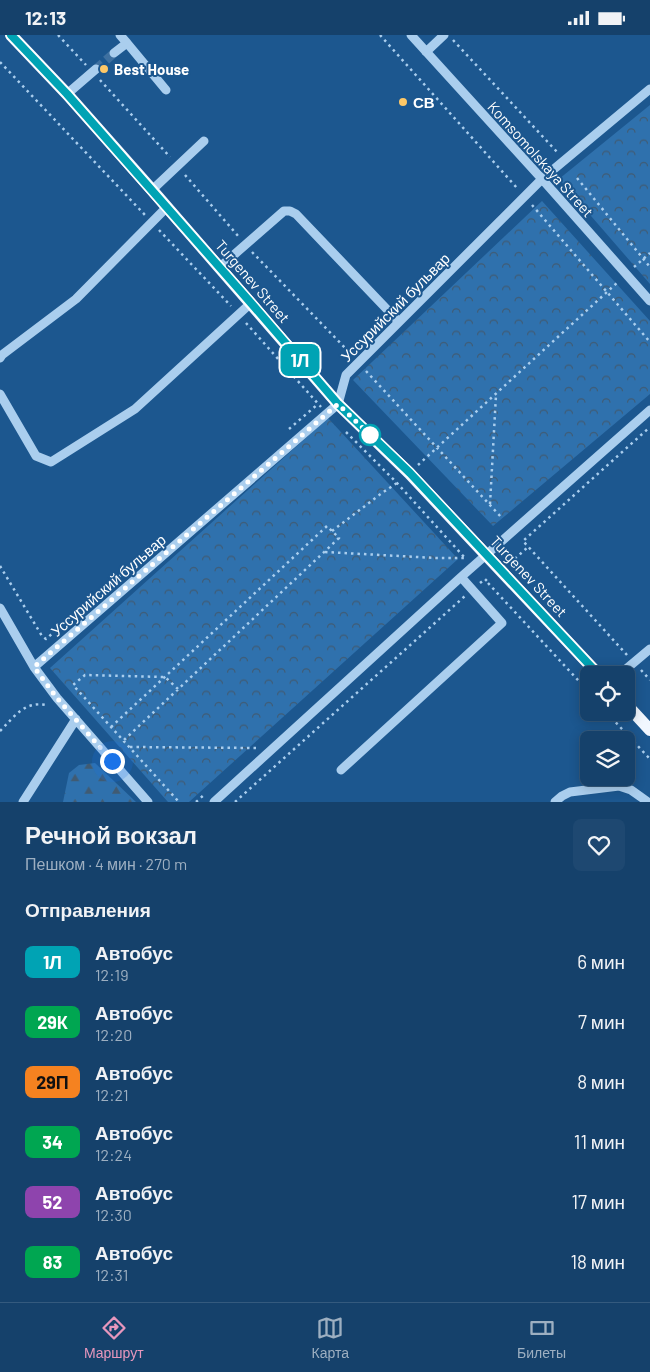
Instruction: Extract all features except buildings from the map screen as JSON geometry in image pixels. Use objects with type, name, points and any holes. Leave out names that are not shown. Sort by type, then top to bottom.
[{"type":"main road","name":"Turgenev Street","points":[[11,35],[67,94],[338,404],[410,473],[591,666]]},
{"type":"main road","points":[[635,714],[650,730]]},
{"type":"street","points":[[120,35],[166,90]]},
{"type":"street","name":"Komsomolskaya Street","points":[[411,35],[650,301]]},
{"type":"street","points":[[426,52],[444,35]]},
{"type":"street","points":[[114,53],[127,43]]},
{"type":"street","points":[[67,94],[94,71]]},
{"type":"street","name":"Уссурийский бульвар","points":[[34,667],[338,404],[346,375],[542,179],[650,89]]},
{"type":"street","points":[[152,190],[204,141]]},
{"type":"street","points":[[0,358],[76,299],[167,207]]},
{"type":"street","points":[[220,267],[284,211],[290,211],[296,214],[399,322]]},
{"type":"street","points":[[0,394],[36,456],[51,462],[135,409],[251,303]]},
{"type":"street","points":[[214,802],[461,577],[650,410]]},
{"type":"street","points":[[341,770],[502,623],[461,577]]},
{"type":"street","points":[[0,608],[34,667],[57,698],[148,802]]},
{"type":"street","points":[[629,666],[650,649]]},
{"type":"street","points":[[23,802],[76,719]]},
{"type":"street","points":[[555,802],[570,792],[619,786],[631,790],[648,802]]},
{"type":"path","points":[[58,35],[94,71],[246,245],[501,517]]},
{"type":"path","points":[[380,35],[650,342]]},
{"type":"path","points":[[448,35],[565,160]]},
{"type":"path","points":[[577,178],[650,267]]},
{"type":"path","points":[[332,531],[410,473],[650,253]]},
{"type":"path","points":[[490,505],[496,393]]},
{"type":"path","points":[[288,430],[318,403]]},
{"type":"path","points":[[650,427],[523,541],[650,680]]},
{"type":"path","points":[[111,727],[327,526],[339,539],[124,740]]},
{"type":"path","points":[[0,566],[42,636],[46,639],[149,551]]},
{"type":"path","points":[[324,552],[465,558]]},
{"type":"path","points":[[235,802],[484,579],[488,583]]},
{"type":"path","points":[[178,689],[165,677],[85,675],[73,685],[179,802]]},
{"type":"path","points":[[0,731],[23,708],[37,703],[47,705]]},
{"type":"path","points":[[614,721],[650,759]]},
{"type":"path","points":[[130,747],[256,748]]},
{"type":"green space","points":[[650,105],[650,284],[559,179]]},
{"type":"green space","points":[[542,201],[650,321],[650,394],[493,526],[353,380]]},
{"type":"green space","points":[[328,418],[458,559],[189,802],[168,802],[50,668]]},
{"type":"green space","points":[[95,763],[136,802],[63,802],[69,773],[79,765]]},
{"type":"tunnel","points":[[96,69],[114,53]]},
{"type":"bus line","name":"1Л","points":[[11,35],[67,94],[338,404],[410,473],[591,666]]},
{"type":"place","name":"Best House","points":[[104,69]]},
{"type":"place","name":"СВ","points":[[403,102]]},
{"type":"route","points":[[112,761],[57,698],[34,667],[326,412],[338,404],[370,435]]}]
